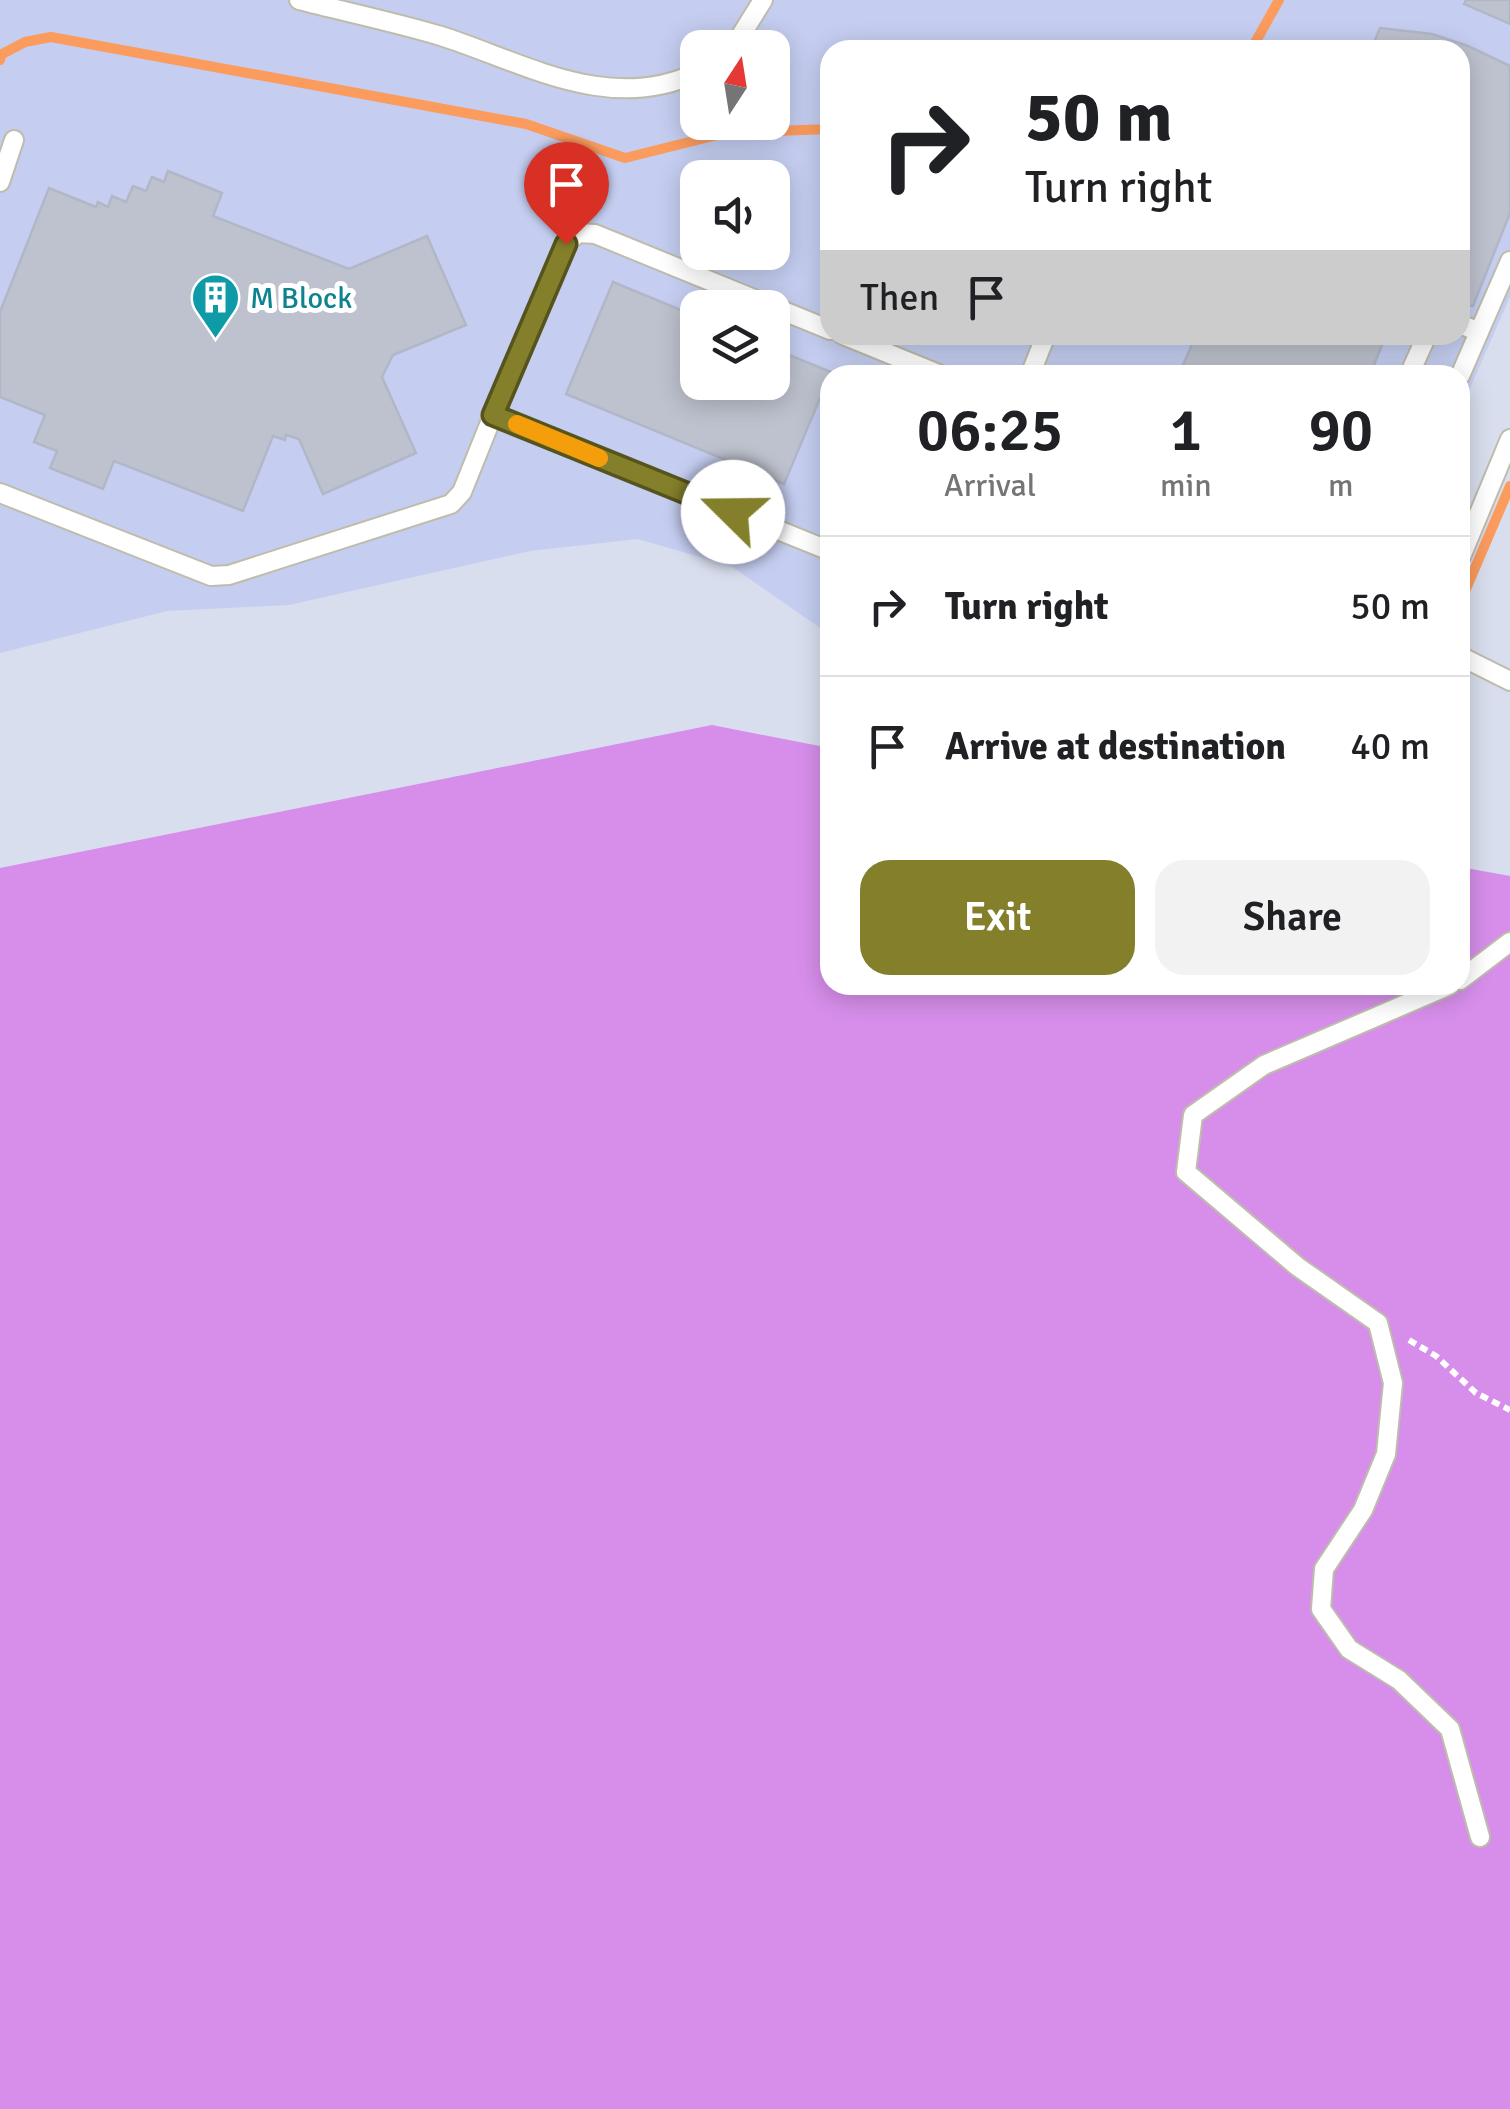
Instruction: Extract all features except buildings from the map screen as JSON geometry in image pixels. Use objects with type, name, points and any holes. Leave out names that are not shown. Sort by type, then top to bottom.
[{"type":"lane","points":[[300,0],[439,36],[570,82],[628,91],[680,79]]},
{"type":"lane","points":[[744,30],[763,0]]},
{"type":"lane","points":[[0,182],[14,140]]},
{"type":"lane","points":[[0,493],[212,576],[230,575],[451,504],[462,492],[566,244],[578,233],[595,234],[820,326]]},
{"type":"lane","points":[[1465,365],[1510,261]]},
{"type":"lane","points":[[1470,328],[1479,332]]},
{"type":"lane","points":[[868,345],[916,365]]},
{"type":"lane","points":[[493,415],[820,547]]},
{"type":"lane","points":[[1470,535],[1510,439]]},
{"type":"lane","points":[[1470,661],[1510,681]]},
{"type":"lane","points":[[1470,972],[1510,942]]},
{"type":"lane","points":[[1427,995],[1264,1065],[1193,1115],[1186,1172],[1298,1267],[1378,1324],[1393,1383],[1386,1454],[1364,1510],[1324,1569],[1321,1609],[1349,1649],[1399,1680],[1450,1729],[1480,1837]]},
{"type":"path","points":[[1378,1324],[1436,1356],[1476,1393],[1510,1410]]},
{"type":"shaded area","points":[[0,0],[1510,0],[1510,297],[1470,388],[1470,365],[820,365],[820,628],[731,566],[638,539],[530,551],[289,605],[167,611],[0,653]]},
{"type":"shaded area","points":[[712,725],[820,746],[820,995],[1470,995],[1470,869],[1510,876],[1510,2109],[0,2109],[0,868]]},
{"type":"waterway","points":[[1257,40],[1279,0]]},
{"type":"waterway","points":[[0,60],[2,54],[25,42],[51,37],[526,124],[625,158],[725,133],[820,129]]},
{"type":"waterway","points":[[1470,580],[1510,486]]},
{"type":"slow traffic","points":[[517,424],[599,458]]},
{"type":"place","name":"M Block","points":[[215,340]]},
{"type":"route","points":[[566,244],[493,415],[733,512]]}]
